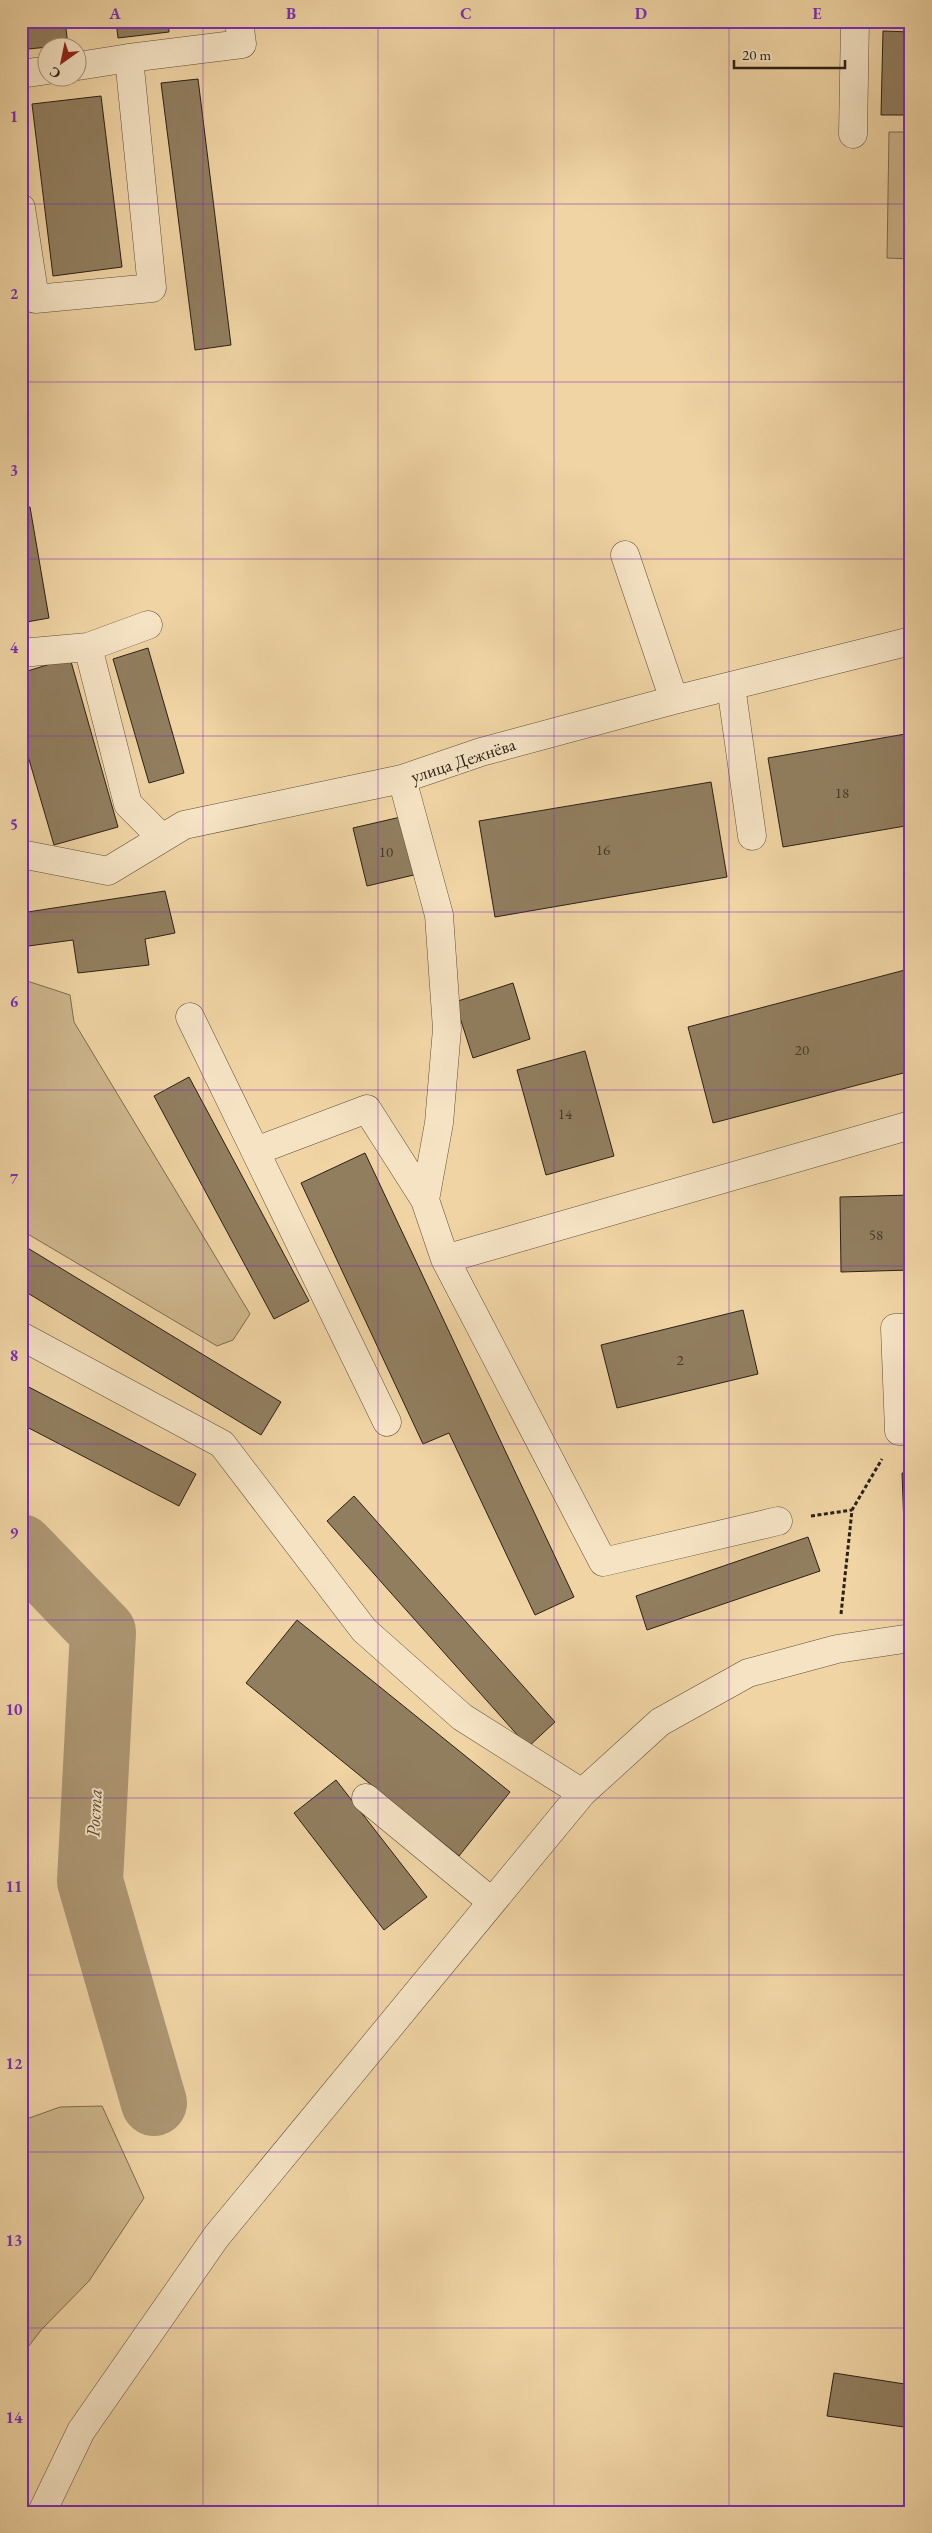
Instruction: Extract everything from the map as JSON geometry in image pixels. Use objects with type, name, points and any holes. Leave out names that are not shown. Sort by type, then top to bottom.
[{"type":"street","points":[[88,64],[242,44],[239,21]]},
{"type":"street","points":[[853,134],[854,21]]},
{"type":"street","points":[[21,208],[35,299],[152,288],[130,58]]},
{"type":"street","points":[[21,74],[38,71]]},
{"type":"street","points":[[625,555],[674,700]]},
{"type":"street","points":[[21,653],[88,647],[148,624]]},
{"type":"street","name":"улица Дежнёва","points":[[21,854],[108,871],[184,825],[402,779],[481,752],[674,700],[911,641]]},
{"type":"street","points":[[88,647],[128,804],[162,838]]},
{"type":"street","points":[[731,686],[752,836]]},
{"type":"street","points":[[402,779],[439,915],[447,1029],[438,1122],[425,1200]]},
{"type":"street","points":[[190,1017],[387,1422]]},
{"type":"street","points":[[256,1150],[367,1109],[425,1200],[445,1259],[603,1562],[778,1521]]},
{"type":"street","points":[[445,1259],[911,1125]]},
{"type":"street","points":[[905,1431],[895,1328],[911,1328]]},
{"type":"street","points":[[21,1336],[222,1444],[364,1630],[462,1717],[582,1793]]},
{"type":"street","points":[[42,2512],[81,2431],[216,2237],[582,1793],[660,1722],[748,1674],[837,1649],[911,1638]]},
{"type":"street","points":[[366,1798],[492,1902]]},
{"type":"path","points":[[837,1649],[852,1510],[905,1431]]},
{"type":"path","points":[[778,1521],[852,1510]]},
{"type":"shaded area","points":[[889,132],[911,132],[911,259],[887,258]]},
{"type":"shaded area","points":[[21,979],[70,995],[74,1022],[250,1314],[233,1340],[217,1346],[21,1230]]},
{"type":"shaded area","points":[[102,2106],[144,2198],[89,2281],[42,2329],[21,2356],[21,2121],[60,2107]]},
{"type":"building","points":[[25,21],[65,21],[67,38],[38,38],[38,48],[28,49]]},
{"type":"building","points":[[116,21],[168,21],[169,32],[118,38]]},
{"type":"building","points":[[883,31],[911,32],[911,115],[881,115]]},
{"type":"building","points":[[198,79],[231,345],[195,350],[161,83]]},
{"type":"building","points":[[101,96],[122,267],[53,276],[32,104]]},
{"type":"building","points":[[30,507],[49,618],[21,623],[21,508]]},
{"type":"building","points":[[148,648],[184,773],[149,783],[113,659]]},
{"type":"building","points":[[70,658],[118,827],[54,845],[21,732],[21,673]]},
{"type":"building","points":[[911,733],[911,825],[783,847],[768,758]]},
{"type":"building","points":[[711,782],[727,877],[495,917],[479,821]]},
{"type":"building","points":[[405,816],[418,874],[367,886],[353,828]]},
{"type":"building","points":[[165,891],[175,933],[145,939],[149,965],[78,973],[73,940],[21,947],[21,913]]},
{"type":"building","points":[[905,970],[911,992],[911,1071],[713,1123],[688,1027]]},
{"type":"building","points":[[513,983],[530,1039],[473,1058],[455,1002]]},
{"type":"building","points":[[585,1051],[614,1156],[546,1175],[517,1070]]},
{"type":"building","points":[[189,1077],[309,1301],[274,1319],[154,1096]]},
{"type":"building","points":[[365,1153],[574,1597],[535,1615],[449,1433],[423,1444],[301,1183]]},
{"type":"building","points":[[911,1195],[911,1270],[841,1272],[840,1197]]},
{"type":"building","points":[[21,1244],[281,1402],[261,1435],[21,1289]]},
{"type":"building","points":[[743,1310],[758,1374],[617,1408],[601,1345]]},
{"type":"building","points":[[21,1383],[196,1474],[179,1506],[21,1424]]},
{"type":"building","points":[[911,1472],[911,1551],[905,1551],[902,1473]]},
{"type":"building","points":[[354,1496],[555,1722],[528,1747],[327,1521]]},
{"type":"building","points":[[808,1537],[820,1571],[647,1630],[636,1596]]},
{"type":"building","points":[[297,1620],[510,1792],[459,1856],[246,1683]]},
{"type":"building","points":[[336,1780],[427,1897],[384,1930],[294,1813]]},
{"type":"building","points":[[834,2373],[911,2385],[911,2428],[827,2416]]},
{"type":"waterway","name":"Роста","points":[[21,1547],[103,1632],[90,1881],[154,2103]]}]
